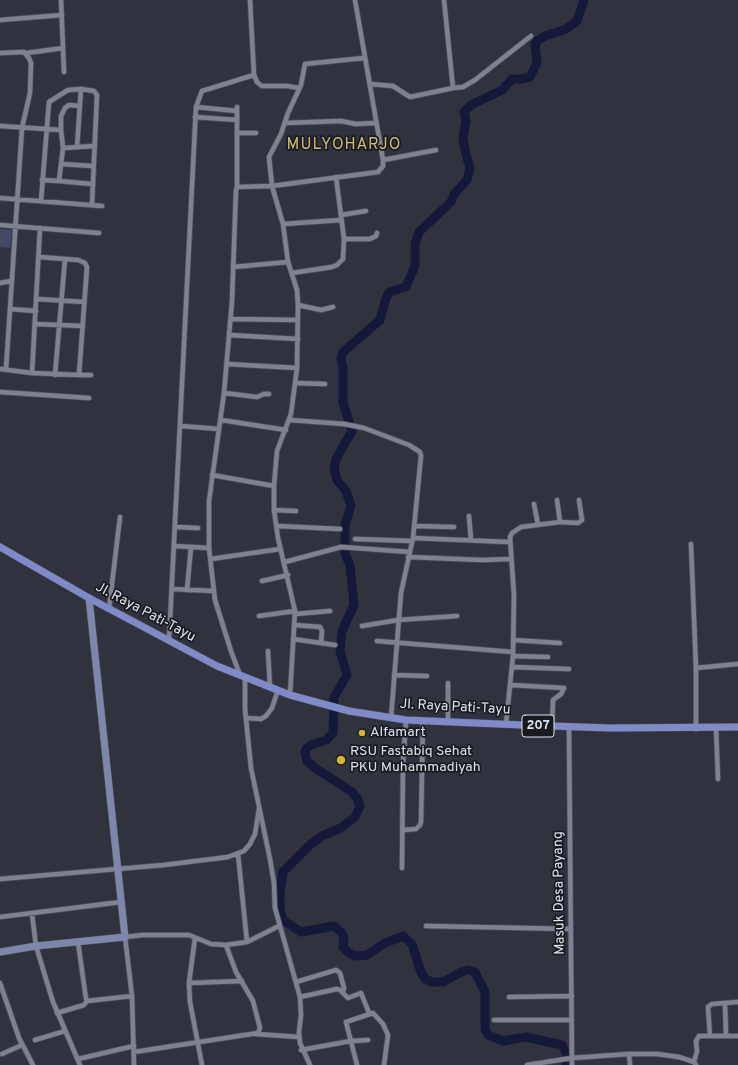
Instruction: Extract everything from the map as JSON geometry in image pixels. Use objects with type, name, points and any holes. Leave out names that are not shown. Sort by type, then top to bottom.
[{"type":"main road","name":"Jl. Raya Pati-Tayu","points":[[0,547],[109,609],[169,641],[243,677],[290,695],[340,708],[406,720],[569,727],[696,729],[738,727]]},
{"type":"street","points":[[61,0],[64,72]]},
{"type":"street","points":[[250,0],[254,75],[257,82],[262,86],[287,86],[298,88]]},
{"type":"street","points":[[237,187],[272,186],[378,172],[383,166],[384,160],[364,58],[355,0]]},
{"type":"street","points":[[444,0],[453,88]]},
{"type":"street","points":[[0,20],[62,15]]},
{"type":"street","points":[[370,84],[393,86],[410,97],[463,87],[475,80],[531,36]]},
{"type":"street","points":[[0,53],[20,51],[27,53],[63,48]]},
{"type":"street","points":[[6,369],[14,226],[22,128],[30,86],[31,63],[27,53]]},
{"type":"street","points":[[290,695],[295,613],[288,575],[280,549],[274,510],[274,486],[277,451],[290,420],[297,368],[298,305],[292,273],[288,262],[283,224],[272,186],[269,161],[298,88],[303,80],[304,65],[307,63],[338,62],[364,58]]},
{"type":"street","points":[[169,641],[196,108],[202,91],[254,75]]},
{"type":"street","points":[[77,147],[81,88]]},
{"type":"street","points":[[41,201],[47,107],[51,99],[68,90],[81,88],[94,91],[98,95],[94,146],[92,205]]},
{"type":"street","points":[[59,181],[63,148],[61,130],[62,116],[69,105],[79,106]]},
{"type":"street","points":[[196,108],[237,109],[237,187],[230,320],[224,393],[209,501],[209,548],[214,592],[231,651],[243,677],[251,768],[260,806],[274,883],[275,908],[300,997],[302,1015],[299,1037],[302,1050],[310,1065]]},
{"type":"street","points":[[195,117],[237,120]]},
{"type":"street","points":[[285,123],[341,121],[356,124],[376,123]]},
{"type":"street","points":[[0,126],[61,130]]},
{"type":"street","points":[[237,132],[256,133]]},
{"type":"street","points":[[63,148],[94,146]]},
{"type":"street","points":[[384,160],[436,150]]},
{"type":"street","points":[[61,164],[93,166]]},
{"type":"street","points":[[292,273],[337,265],[343,259],[344,239],[336,177]]},
{"type":"street","points":[[42,180],[92,184]]},
{"type":"street","points":[[0,198],[102,206]]},
{"type":"street","points":[[283,224],[341,217],[366,211]]},
{"type":"street","points":[[0,225],[99,233]]},
{"type":"street","points":[[32,373],[40,257],[40,228]]},
{"type":"street","points":[[344,239],[370,239],[376,236],[377,233]]},
{"type":"street","points":[[40,257],[82,261],[87,267],[78,375]]},
{"type":"street","points":[[55,374],[65,259]]},
{"type":"street","points":[[233,267],[288,262]]},
{"type":"street","points":[[0,283],[11,281]]},
{"type":"street","points":[[37,299],[84,302]]},
{"type":"street","points":[[298,305],[321,310],[333,307]]},
{"type":"street","points":[[10,309],[36,311]]},
{"type":"street","points":[[230,320],[298,320]]},
{"type":"street","points":[[35,324],[83,326]]},
{"type":"street","points":[[229,335],[298,339]]},
{"type":"street","points":[[227,364],[297,368]]},
{"type":"street","points":[[0,368],[32,373],[91,375]]},
{"type":"street","points":[[295,383],[325,384]]},
{"type":"street","points":[[0,392],[89,398]]},
{"type":"street","points":[[224,393],[257,397],[264,394],[269,394]]},
{"type":"street","points":[[220,420],[286,430]]},
{"type":"street","points":[[290,420],[344,424],[364,428],[409,445],[420,452],[421,456],[414,526],[401,593],[398,620],[391,718]]},
{"type":"street","points":[[181,426],[219,429]]},
{"type":"street","points":[[212,475],[274,486]]},
{"type":"street","points":[[557,500],[560,522]]},
{"type":"street","points":[[506,724],[513,654],[514,596],[509,542],[512,533],[517,528],[560,522],[576,523],[580,521],[579,500]]},
{"type":"street","points":[[534,504],[538,525]]},
{"type":"street","points":[[274,510],[296,511]]},
{"type":"street","points":[[469,516],[471,540]]},
{"type":"street","points":[[109,609],[120,517]]},
{"type":"street","points":[[277,526],[340,529]]},
{"type":"street","points":[[414,526],[454,526]]},
{"type":"street","points":[[175,527],[198,528]]},
{"type":"street","points":[[355,539],[471,540],[509,542]]},
{"type":"street","points":[[691,544],[696,668],[696,729]]},
{"type":"street","points":[[174,546],[209,548]]},
{"type":"street","points":[[188,590],[191,547]]},
{"type":"street","points":[[284,562],[345,547],[410,552]]},
{"type":"street","points":[[211,559],[280,549]]},
{"type":"street","points":[[408,557],[510,559]]},
{"type":"street","points":[[262,581],[288,575]]},
{"type":"street","points":[[172,589],[214,592]]},
{"type":"street","points":[[89,598],[132,996],[134,1065]]},
{"type":"street","points":[[259,616],[330,611]]},
{"type":"street","points":[[362,626],[398,620],[457,616]]},
{"type":"street","points":[[294,625],[320,627],[322,631],[321,643]]},
{"type":"street","points":[[293,639],[335,645]]},
{"type":"street","points":[[513,640],[560,643]]},
{"type":"street","points":[[377,641],[548,657]]},
{"type":"street","points":[[268,651],[270,688]]},
{"type":"street","points":[[696,668],[738,664]]},
{"type":"street","points":[[512,667],[569,669]]},
{"type":"street","points":[[394,675],[427,676]]},
{"type":"street","points":[[448,683],[448,722]]},
{"type":"street","points":[[511,685],[564,688],[561,694],[552,700],[552,726]]},
{"type":"street","points":[[246,718],[261,719],[266,716],[272,708],[278,690]]},
{"type":"street","points":[[402,868],[403,764],[406,720]]},
{"type":"street","points":[[403,830],[419,827],[421,822],[423,720]]},
{"type":"street","name":"Masuk Desa Payang","points":[[569,727],[572,996],[570,1059],[572,1065]]},
{"type":"street","points":[[716,728],[718,779]]},
{"type":"street","points":[[0,879],[164,865],[221,858],[238,854],[244,851],[255,834],[260,806]]},
{"type":"street","points":[[238,854],[247,942]]},
{"type":"street","points":[[0,917],[121,902]]},
{"type":"street","points":[[32,914],[36,946],[57,1013],[80,1065]]},
{"type":"street","points":[[0,952],[36,946],[125,937],[174,934],[188,935],[211,944],[226,945],[247,942],[279,926]]},
{"type":"street","points":[[426,926],[571,928]]},
{"type":"street","points":[[195,938],[189,983],[190,1002],[202,1065]]},
{"type":"street","points":[[78,942],[87,1001]]},
{"type":"street","points":[[226,945],[236,972],[253,1001],[260,1031],[256,1034]]},
{"type":"street","points":[[296,982],[336,970],[340,973],[344,992],[348,998],[361,993],[369,1013]]},
{"type":"street","points":[[189,983],[242,981]]},
{"type":"street","points":[[0,983],[22,1045],[33,1065]]},
{"type":"street","points":[[300,997],[336,989],[344,992]]},
{"type":"street","points":[[57,1013],[84,1005],[87,1001],[132,996]]},
{"type":"street","points":[[509,997],[572,996]]},
{"type":"street","points":[[710,1036],[708,1007],[712,1004],[738,1002]]},
{"type":"street","points":[[725,1003],[726,1036]]},
{"type":"street","points":[[357,1065],[346,1022],[369,1013],[373,1013],[378,1017],[388,1035],[384,1065]]},
{"type":"street","points":[[494,1020],[572,1020]]},
{"type":"street","points":[[35,1040],[65,1031]]},
{"type":"street","points":[[134,1052],[178,1046],[197,1041],[256,1034],[299,1037]]},
{"type":"street","points":[[527,1065],[570,1059],[629,1054],[657,1054],[685,1058],[695,1063],[697,1038],[710,1036],[738,1036]]},
{"type":"street","points":[[302,1050],[350,1041],[368,1040]]},
{"type":"street","points":[[2,1054],[22,1045]]},
{"type":"street","points":[[78,1059],[134,1046]]},
{"type":"street","points":[[629,1054],[630,1065]]},
{"type":"shaded area","points":[[0,229],[12,230],[10,248],[0,247]]},
{"type":"waterway","points":[[566,1065],[567,1055],[562,1045],[526,1037],[503,1041],[488,1035],[485,1029],[485,992],[475,972],[469,970],[461,972],[443,982],[432,982],[425,979],[421,972],[412,944],[403,936],[385,943],[367,955],[356,956],[349,953],[343,947],[344,938],[341,932],[334,926],[301,932],[284,921],[280,911],[280,892],[283,872],[311,844],[322,836],[341,828],[355,817],[360,806],[357,798],[352,792],[315,768],[307,761],[305,754],[306,749],[311,745],[326,740],[333,733],[334,697],[347,675],[340,651],[342,631],[354,605],[350,565],[345,554],[345,525],[351,506],[346,491],[337,480],[334,469],[336,459],[352,431],[343,403],[343,368],[341,359],[343,352],[380,320],[389,292],[406,287],[415,266],[415,244],[419,232],[451,202],[454,194],[467,180],[470,168],[463,138],[466,121],[464,112],[471,105],[502,90],[512,79],[530,77],[537,63],[535,44],[537,41],[545,36],[566,29],[577,21],[584,0]]},
{"type":"place","name":"Alfamart","points":[[362,733]]},
{"type":"place","name":"RSU Fastabiq Sehat PKU Muhammadiyah","points":[[341,760]]},
{"type":"district","name":"MULYOHARJO","points":[[344,146]]}]
